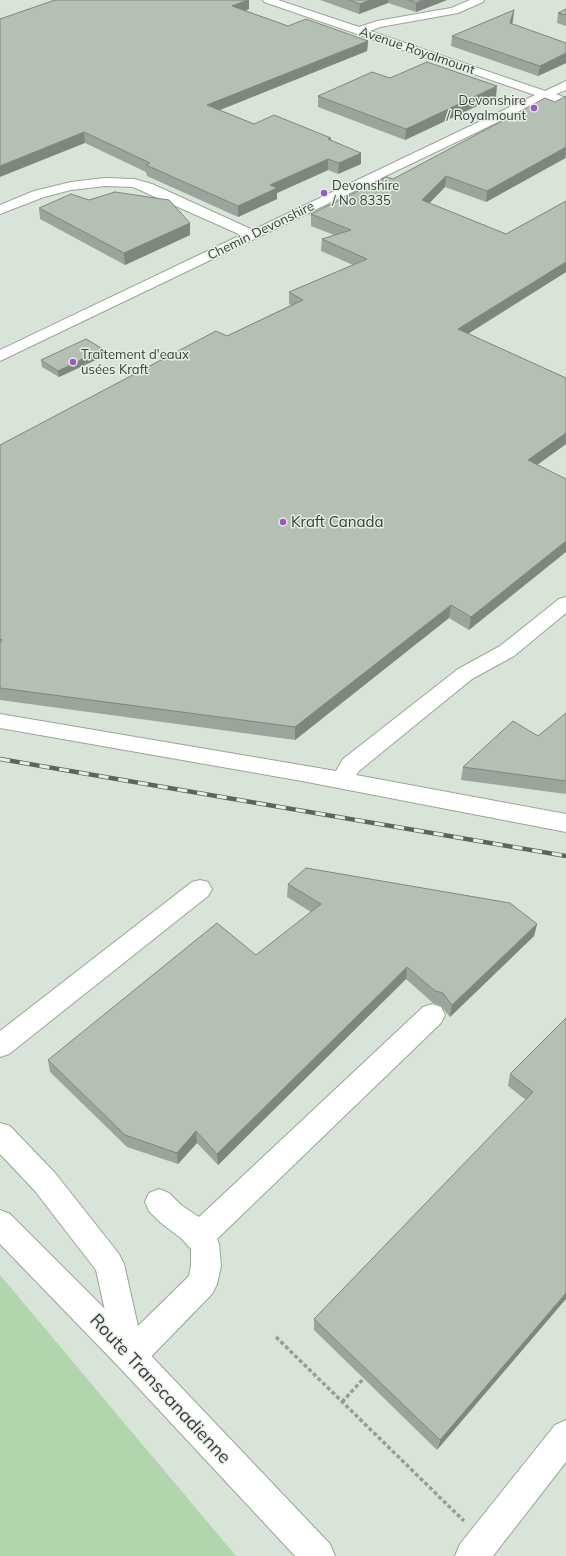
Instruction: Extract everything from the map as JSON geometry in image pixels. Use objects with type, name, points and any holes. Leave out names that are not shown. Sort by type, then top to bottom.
[{"type":"street","name":"Avenue Royalmount","points":[[268,0],[566,102]]},
{"type":"street","points":[[360,31],[377,24],[454,11],[479,0]]},
{"type":"street","name":"Chemin Devonshire","points":[[0,356],[566,85]]},
{"type":"street","points":[[0,210],[39,194],[72,186],[104,182],[134,183],[147,186],[253,235]]},
{"type":"street","points":[[341,781],[351,765],[465,674],[507,651],[566,603]]},
{"type":"street","points":[[0,721],[341,781],[566,823]]},
{"type":"street","points":[[0,1046],[200,889]]},
{"type":"street","points":[[199,1237],[432,1015]]},
{"type":"street","points":[[0,1135],[45,1182],[109,1264],[130,1356]]},
{"type":"street","points":[[130,1356],[202,1284],[206,1266],[205,1244],[192,1229],[171,1214],[159,1202]]},
{"type":"street","name":"Route Transcanadienne","points":[[0,1224],[130,1356],[318,1556]]},
{"type":"street","points":[[478,1548],[566,1436]]},
{"type":"path","points":[[276,1337],[342,1402],[478,1548]]},
{"type":"path","points":[[342,1402],[364,1378]]},
{"type":"green space","points":[[0,1275],[236,1556],[0,1556]]},
{"type":"building","points":[[55,0],[248,0],[232,6],[288,26],[306,19],[368,41],[207,105],[254,124],[274,115],[331,138],[328,139],[361,153],[339,163],[328,159],[270,185],[277,188],[238,206],[146,165],[150,163],[84,132],[0,166],[0,19]]},
{"type":"building","points":[[349,0],[370,0],[360,4]]},
{"type":"building","points":[[409,0],[423,0],[416,3]]},
{"type":"building","points":[[566,9],[566,15],[558,13]]},
{"type":"building","points":[[514,10],[510,23],[566,43],[566,53],[540,66],[452,36]]},
{"type":"building","points":[[427,62],[497,86],[406,129],[318,96],[372,72],[390,78]]},
{"type":"building","name":"Kraft Canada","points":[[566,96],[566,147],[487,191],[446,176],[422,200],[506,234],[566,201],[566,262],[458,329],[566,378],[566,433],[528,460],[566,479],[566,541],[471,617],[451,605],[295,727],[0,688],[0,644],[2,639],[0,640],[0,445],[216,331],[227,336],[303,300],[289,292],[367,259],[322,239],[351,230],[311,214],[387,177],[393,179],[545,98],[555,102]]},
{"type":"building","points":[[115,192],[169,200],[190,223],[124,253],[39,208],[71,194],[89,200]]},
{"type":"building","points":[[86,339],[103,349],[58,371],[41,360]]},
{"type":"building","points":[[566,713],[566,781],[463,767],[513,721],[538,736]]},
{"type":"building","points":[[306,868],[510,903],[537,924],[452,1005],[443,993],[435,991],[407,967],[217,1154],[196,1131],[177,1153],[125,1135],[48,1060],[217,923],[256,955],[321,904],[288,884]]},
{"type":"building","points":[[566,1018],[566,1293],[440,1440],[314,1319],[533,1092],[510,1074]]},
{"type":"railway","points":[[0,759],[566,856]]},
{"type":"place","name":"Devonshire / Royalmount","points":[[534,108]]},
{"type":"place","name":"Devonshire / No 8335","points":[[324,193]]},
{"type":"place","name":"Traîtement d'eaux usées Kraft","points":[[73,362]]},
{"type":"place","name":"Kraft Canada","points":[[283,522]]}]
